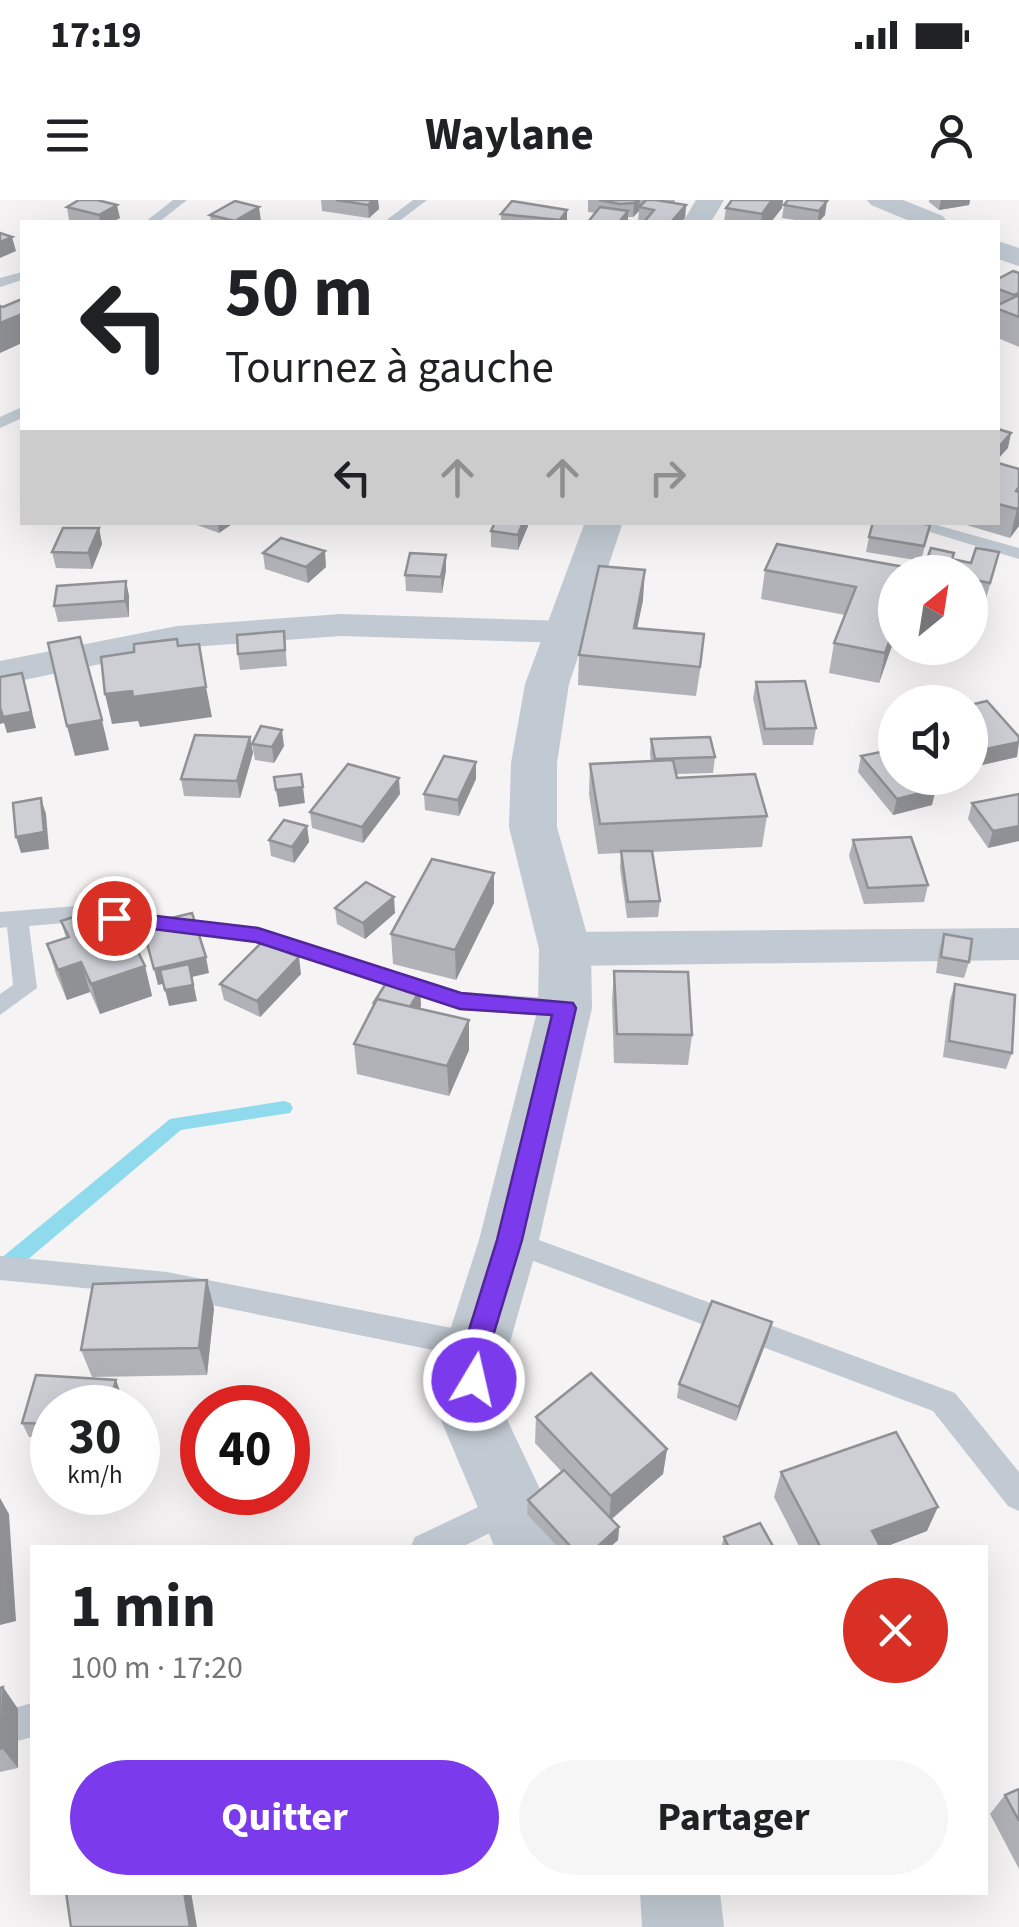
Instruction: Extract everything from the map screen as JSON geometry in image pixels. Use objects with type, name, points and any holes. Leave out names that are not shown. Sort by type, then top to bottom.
[{"type":"street","points":[[880,200],[929,220]]},
{"type":"street","points":[[522,1527],[470,1413],[477,1346],[509,1240],[565,979],[534,828],[534,763],[548,684],[603,525]]},
{"type":"street","points":[[0,672],[177,638],[341,625],[568,632]]},
{"type":"street","points":[[565,979],[1019,944]]},
{"type":"street","points":[[680,1895],[683,1927]]},
{"type":"lane","points":[[155,220],[181,200]]},
{"type":"lane","points":[[393,220],[420,200]]},
{"type":"lane","points":[[916,525],[1019,554]]},
{"type":"lane","points":[[0,1006],[24,988],[9,919],[78,914],[258,935],[460,1001],[565,979]]},
{"type":"lane","points":[[509,1240],[944,1402],[1019,1496]]},
{"type":"lane","points":[[0,1268],[166,1284],[477,1346]]},
{"type":"lane","points":[[440,1545],[522,1527]]},
{"type":"lane","points":[[0,1729],[30,1721]]},
{"type":"building","points":[[79,200],[117,205],[99,215],[67,207]]},
{"type":"building","points":[[336,200],[373,200],[368,205]]},
{"type":"building","points":[[599,200],[638,200],[620,204]]},
{"type":"building","points":[[646,200],[686,205],[673,220],[646,220],[654,210],[639,207]]},
{"type":"building","points":[[732,200],[772,200],[762,214],[726,208]]},
{"type":"building","points":[[788,200],[827,201],[819,211],[784,205]]},
{"type":"building","points":[[235,201],[259,207],[237,220],[210,215]]},
{"type":"building","points":[[512,201],[567,210],[560,220],[501,214]]},
{"type":"building","points":[[600,207],[628,211],[621,220],[590,220]]},
{"type":"building","points":[[1013,271],[1019,273],[1019,293],[1000,290],[1000,278]]},
{"type":"building","points":[[1019,295],[1019,317],[1000,310],[1000,304]]},
{"type":"building","points":[[20,300],[20,315],[0,323],[0,306]]},
{"type":"building","points":[[1000,430],[1011,433],[1000,446]]},
{"type":"building","points":[[1000,464],[1019,469],[1017,509],[1000,505]]},
{"type":"building","points":[[494,525],[522,525],[518,535],[491,531]]},
{"type":"building","points":[[872,525],[930,525],[924,546],[869,537]]},
{"type":"building","points":[[63,528],[99,528],[88,553],[52,552]]},
{"type":"building","points":[[281,538],[325,551],[306,567],[263,553]]},
{"type":"building","points":[[777,544],[878,562],[878,652],[834,643],[856,587],[765,570]]},
{"type":"building","points":[[931,548],[954,553],[953,555],[928,555]]},
{"type":"building","points":[[976,548],[999,552],[990,583],[988,555],[974,555]]},
{"type":"building","points":[[410,553],[446,555],[441,577],[405,575]]},
{"type":"building","points":[[599,566],[645,570],[634,628],[704,634],[700,667],[579,655]]},
{"type":"building","points":[[126,581],[125,601],[54,606],[57,586]]},
{"type":"building","points":[[284,631],[285,650],[238,654],[237,635]]},
{"type":"building","points":[[80,637],[102,720],[67,726],[48,643]]},
{"type":"building","points":[[177,639],[178,646],[199,644],[206,687],[133,697],[132,691],[105,694],[101,657],[134,652],[134,644]]},
{"type":"building","points":[[22,673],[31,712],[3,717],[0,677]]},
{"type":"building","points":[[805,681],[816,728],[765,729],[756,682]]},
{"type":"building","points":[[988,702],[1019,737],[1019,742],[988,749]]},
{"type":"building","points":[[261,726],[282,730],[272,747],[252,744]]},
{"type":"building","points":[[195,735],[250,737],[237,781],[181,779]]},
{"type":"building","points":[[710,737],[715,757],[655,759],[651,739]]},
{"type":"building","points":[[878,752],[878,776],[861,756]]},
{"type":"building","points":[[444,756],[476,762],[458,800],[424,794]]},
{"type":"building","points":[[673,760],[677,778],[755,774],[767,816],[600,824],[590,764]]},
{"type":"building","points":[[348,764],[399,778],[362,827],[310,812]]},
{"type":"building","points":[[301,774],[303,787],[276,790],[274,777]]},
{"type":"building","points":[[1019,794],[1019,826],[993,831],[972,803]]},
{"type":"building","points":[[41,798],[44,832],[16,837],[13,803]]},
{"type":"building","points":[[284,820],[307,826],[292,847],[269,840]]},
{"type":"building","points":[[911,837],[928,885],[868,888],[853,840]]},
{"type":"building","points":[[621,851],[652,851],[660,901],[628,902]]},
{"type":"building","points":[[432,859],[494,873],[455,950],[391,934]]},
{"type":"building","points":[[366,882],[394,897],[363,923],[335,908]]},
{"type":"building","points":[[114,904],[145,966],[91,984],[81,962],[58,970],[47,944],[69,937],[61,921]]},
{"type":"building","points":[[192,913],[206,957],[154,969],[142,925]]},
{"type":"building","points":[[944,934],[972,939],[969,962],[941,957]]},
{"type":"building","points":[[262,942],[299,957],[257,1001],[220,984]]},
{"type":"building","points":[[189,964],[193,985],[165,990],[160,970]]},
{"type":"building","points":[[614,971],[688,972],[692,1035],[617,1034]]},
{"type":"building","points":[[388,980],[420,990],[410,1007],[377,999],[373,1004]]},
{"type":"building","points":[[955,984],[1015,995],[1012,1053],[949,1041]]},
{"type":"building","points":[[377,999],[469,1020],[447,1066],[354,1044]]},
{"type":"building","points":[[207,1280],[199,1348],[81,1350],[93,1284]]},
{"type":"building","points":[[712,1301],[772,1322],[739,1407],[679,1384]]},
{"type":"building","points":[[591,1373],[667,1449],[611,1496],[536,1417]]},
{"type":"building","points":[[36,1375],[116,1380],[115,1385],[33,1385]]},
{"type":"building","points":[[30,1396],[30,1423],[22,1423]]},
{"type":"building","points":[[896,1432],[938,1507],[872,1531],[879,1545],[819,1545],[781,1472]]},
{"type":"building","points":[[564,1470],[619,1527],[599,1545],[569,1545],[528,1500]]},
{"type":"building","points":[[760,1523],[772,1545],[728,1545],[724,1537]]},
{"type":"building","points":[[3,1687],[2,1748],[0,1749],[0,1688]]},
{"type":"building","points":[[1019,1789],[1019,1821],[1005,1795]]},
{"type":"building","points":[[66,1895],[185,1895],[190,1927],[71,1927]]},
{"type":"waterway","points":[[0,1271],[176,1124],[284,1108]]},
{"type":"route","points":[[114,918],[258,935],[460,1001],[565,1008],[509,1240],[477,1346],[474,1380]]}]
